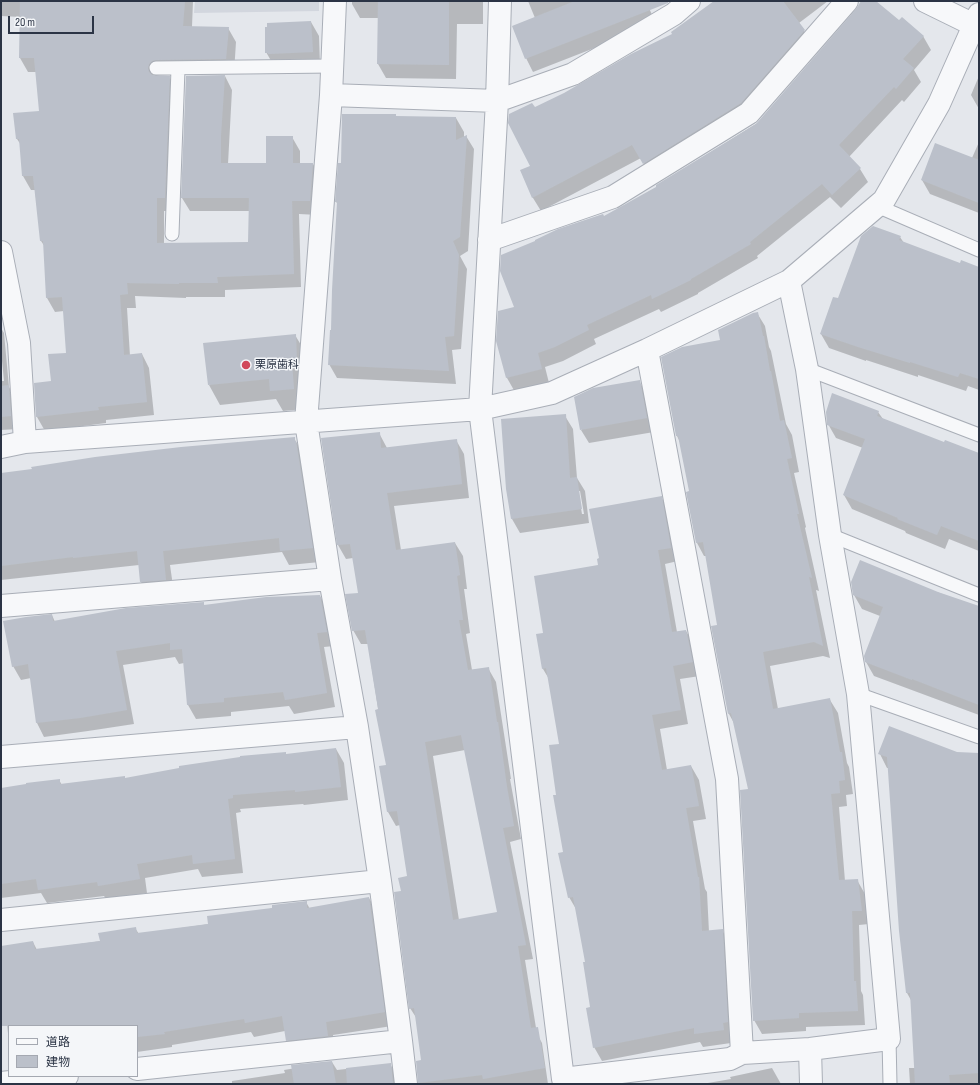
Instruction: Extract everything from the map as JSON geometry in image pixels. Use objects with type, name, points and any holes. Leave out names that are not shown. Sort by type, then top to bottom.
[{"type":"street","points":[[335,1],[333,66],[306,422],[330,579],[357,727],[380,881],[406,1084]]},
{"type":"street","points":[[500,1],[497,101],[480,409],[563,1079],[730,1059],[742,1053],[810,1049],[889,1039],[858,694],[830,535],[807,369],[789,281]]},
{"type":"street","points":[[331,95],[497,101],[573,74],[674,14],[689,1]]},
{"type":"street","points":[[489,240],[613,197],[749,113],[847,1]]},
{"type":"street","points":[[1,446],[25,442],[480,409],[552,393],[647,350],[789,281],[884,200],[939,104],[977,20],[925,1]]},
{"type":"street","points":[[1,252],[19,343],[25,442]]},
{"type":"street","points":[[647,350],[727,779],[742,1053]]},
{"type":"street","points":[[1,606],[330,579]]},
{"type":"street","points":[[1,758],[357,727]]},
{"type":"street","points":[[1,920],[380,881]]},
{"type":"street","points":[[138,1069],[401,1041]]},
{"type":"street","points":[[810,1049],[811,1084]]},
{"type":"street","points":[[1,1083],[58,1077]]},
{"type":"lane","points":[[156,68],[333,66]]},
{"type":"lane","points":[[172,234],[178,68]]},
{"type":"lane","points":[[877,206],[979,250]]},
{"type":"lane","points":[[807,369],[979,435]]},
{"type":"lane","points":[[830,535],[979,595]]},
{"type":"lane","points":[[858,694],[979,737]]},
{"type":"lane","points":[[889,1039],[890,1084]]},
{"type":"shaded area","points":[[195,1],[319,1],[319,11],[194,13]]},
{"type":"building","points":[[20,1],[185,1],[183,26],[229,27],[226,59],[156,60],[149,64],[149,72],[152,75],[170,76],[165,198],[157,198],[157,243],[248,242],[249,198],[181,198],[186,76],[225,75],[221,135],[221,163],[266,163],[266,136],[293,136],[293,163],[313,163],[310,201],[292,201],[294,274],[217,277],[218,283],[127,283],[128,294],[120,295],[124,355],[142,353],[147,402],[98,407],[99,410],[36,417],[34,383],[51,381],[48,354],[66,353],[62,297],[46,298],[43,241],[40,241],[33,176],[22,176],[19,139],[16,139],[13,113],[39,111],[34,58],[19,58]]},
{"type":"building","points":[[378,1],[449,1],[449,65],[377,64]]},
{"type":"building","points":[[575,1],[668,1],[668,3],[525,59],[512,26]]},
{"type":"building","points":[[714,1],[783,1],[805,30],[741,103],[643,164],[632,145],[532,198],[520,170],[530,166],[508,123],[509,114],[532,103],[535,107],[564,93],[631,54],[672,34],[671,32]]},
{"type":"building","points":[[861,1],[876,1],[899,20],[902,17],[924,36],[903,59],[914,68],[896,89],[894,87],[839,145],[861,168],[832,195],[822,184],[750,242],[751,244],[691,280],[652,299],[651,295],[587,325],[589,330],[555,347],[538,353],[542,369],[506,378],[496,341],[498,311],[514,307],[500,271],[501,255],[535,241],[558,229],[603,214],[604,216],[656,187],[656,185],[756,124],[856,9]]},
{"type":"building","points":[[311,21],[313,52],[265,53],[265,27],[267,27],[267,23]]},
{"type":"building","points":[[342,114],[396,114],[396,116],[456,117],[456,140],[467,135],[460,237],[453,241],[459,255],[454,336],[445,337],[449,371],[328,365],[337,202],[335,202],[338,163],[341,163]]},
{"type":"building","points":[[935,143],[979,160],[979,203],[921,180]]},
{"type":"building","points":[[873,226],[901,236],[899,240],[960,263],[961,260],[979,267],[979,379],[960,373],[958,377],[820,334],[833,297],[838,298],[861,236]]},
{"type":"building","points":[[758,312],[780,421],[784,420],[792,458],[787,459],[799,514],[797,514],[812,578],[809,577],[823,646],[814,642],[763,652],[773,709],[830,698],[840,752],[842,752],[845,780],[839,781],[840,793],[831,794],[839,880],[858,879],[862,911],[852,911],[854,981],[856,981],[858,1011],[799,1013],[799,1018],[753,1021],[740,790],[748,789],[731,713],[728,714],[711,626],[717,625],[703,542],[696,543],[686,492],[689,491],[678,436],[676,436],[661,357],[682,347],[720,340],[718,330]]},
{"type":"building","points":[[296,334],[297,363],[292,363],[294,389],[270,391],[269,379],[208,385],[203,343]]},
{"type":"building","points":[[640,380],[647,418],[580,430],[574,397],[593,388]]},
{"type":"building","points":[[9,385],[11,416],[1,417],[1,386]]},
{"type":"building","points":[[832,393],[879,411],[877,416],[944,442],[945,440],[979,453],[979,541],[941,526],[937,535],[843,495],[865,439],[827,425],[826,412]]},
{"type":"building","points":[[566,414],[570,478],[577,477],[582,509],[511,519],[506,489],[501,419]]},
{"type":"building","points":[[380,432],[381,448],[457,439],[462,484],[387,493],[396,550],[455,542],[460,575],[457,576],[463,620],[459,620],[468,670],[489,667],[514,826],[503,828],[526,945],[518,946],[531,1028],[538,1027],[545,1068],[483,1079],[482,1075],[418,1083],[416,1061],[421,1060],[414,1008],[409,1009],[394,892],[401,891],[398,878],[407,876],[397,811],[387,812],[379,766],[386,765],[375,710],[378,709],[365,630],[352,631],[345,594],[358,593],[350,544],[337,545],[321,438]],"holes":[[[461,735],[497,912],[453,920],[425,742]]]},
{"type":"building","points":[[295,437],[313,548],[280,551],[279,538],[163,551],[166,580],[140,582],[137,551],[1,566],[1,473],[32,469],[31,467],[95,457],[181,447]]},
{"type":"building","points":[[662,496],[671,548],[658,550],[672,632],[686,630],[693,662],[673,666],[681,710],[652,715],[662,770],[691,765],[699,806],[686,808],[699,877],[702,931],[723,929],[728,1022],[723,1023],[724,1030],[694,1034],[694,1028],[593,1048],[586,1008],[590,1007],[583,962],[585,962],[573,897],[568,898],[558,853],[563,852],[553,795],[556,795],[549,745],[559,744],[546,668],[542,669],[536,634],[543,633],[534,576],[598,565],[597,559],[599,558],[589,509]]},
{"type":"building","points":[[860,560],[938,592],[979,606],[979,705],[865,662],[864,656],[883,607],[853,595],[851,582]]},
{"type":"building","points":[[320,595],[327,632],[317,633],[327,693],[285,700],[283,692],[224,698],[224,702],[187,705],[182,649],[170,650],[170,643],[116,651],[127,710],[80,718],[36,723],[28,664],[12,667],[3,621],[52,614],[53,621],[126,608],[204,602],[204,605],[266,597]]},
{"type":"building","points":[[889,726],[957,752],[979,753],[979,1073],[949,1075],[950,1084],[915,1084],[910,993],[906,993],[899,931],[887,757],[878,754]]},
{"type":"building","points":[[336,748],[341,787],[295,792],[295,790],[233,795],[233,798],[228,799],[235,859],[193,864],[192,855],[137,864],[140,879],[98,886],[97,882],[38,890],[36,879],[1,884],[1,788],[60,779],[60,784],[125,776],[125,778],[179,768],[179,766],[240,756],[286,752],[286,754]]},
{"type":"building","points":[[369,897],[385,1012],[326,1022],[328,1036],[286,1041],[282,1016],[245,1023],[244,1019],[164,1032],[165,1034],[138,1037],[138,1025],[1,1026],[1,946],[33,941],[35,949],[100,941],[98,933],[136,927],[137,933],[208,924],[207,916],[272,908],[272,905],[307,901],[307,908]]},
{"type":"building","points":[[332,1061],[336,1084],[294,1084],[291,1065]]},
{"type":"building","points":[[391,1063],[393,1084],[347,1084],[346,1068]]},
{"type":"place","name":"栗原歯科","points":[[246,365]]}]
